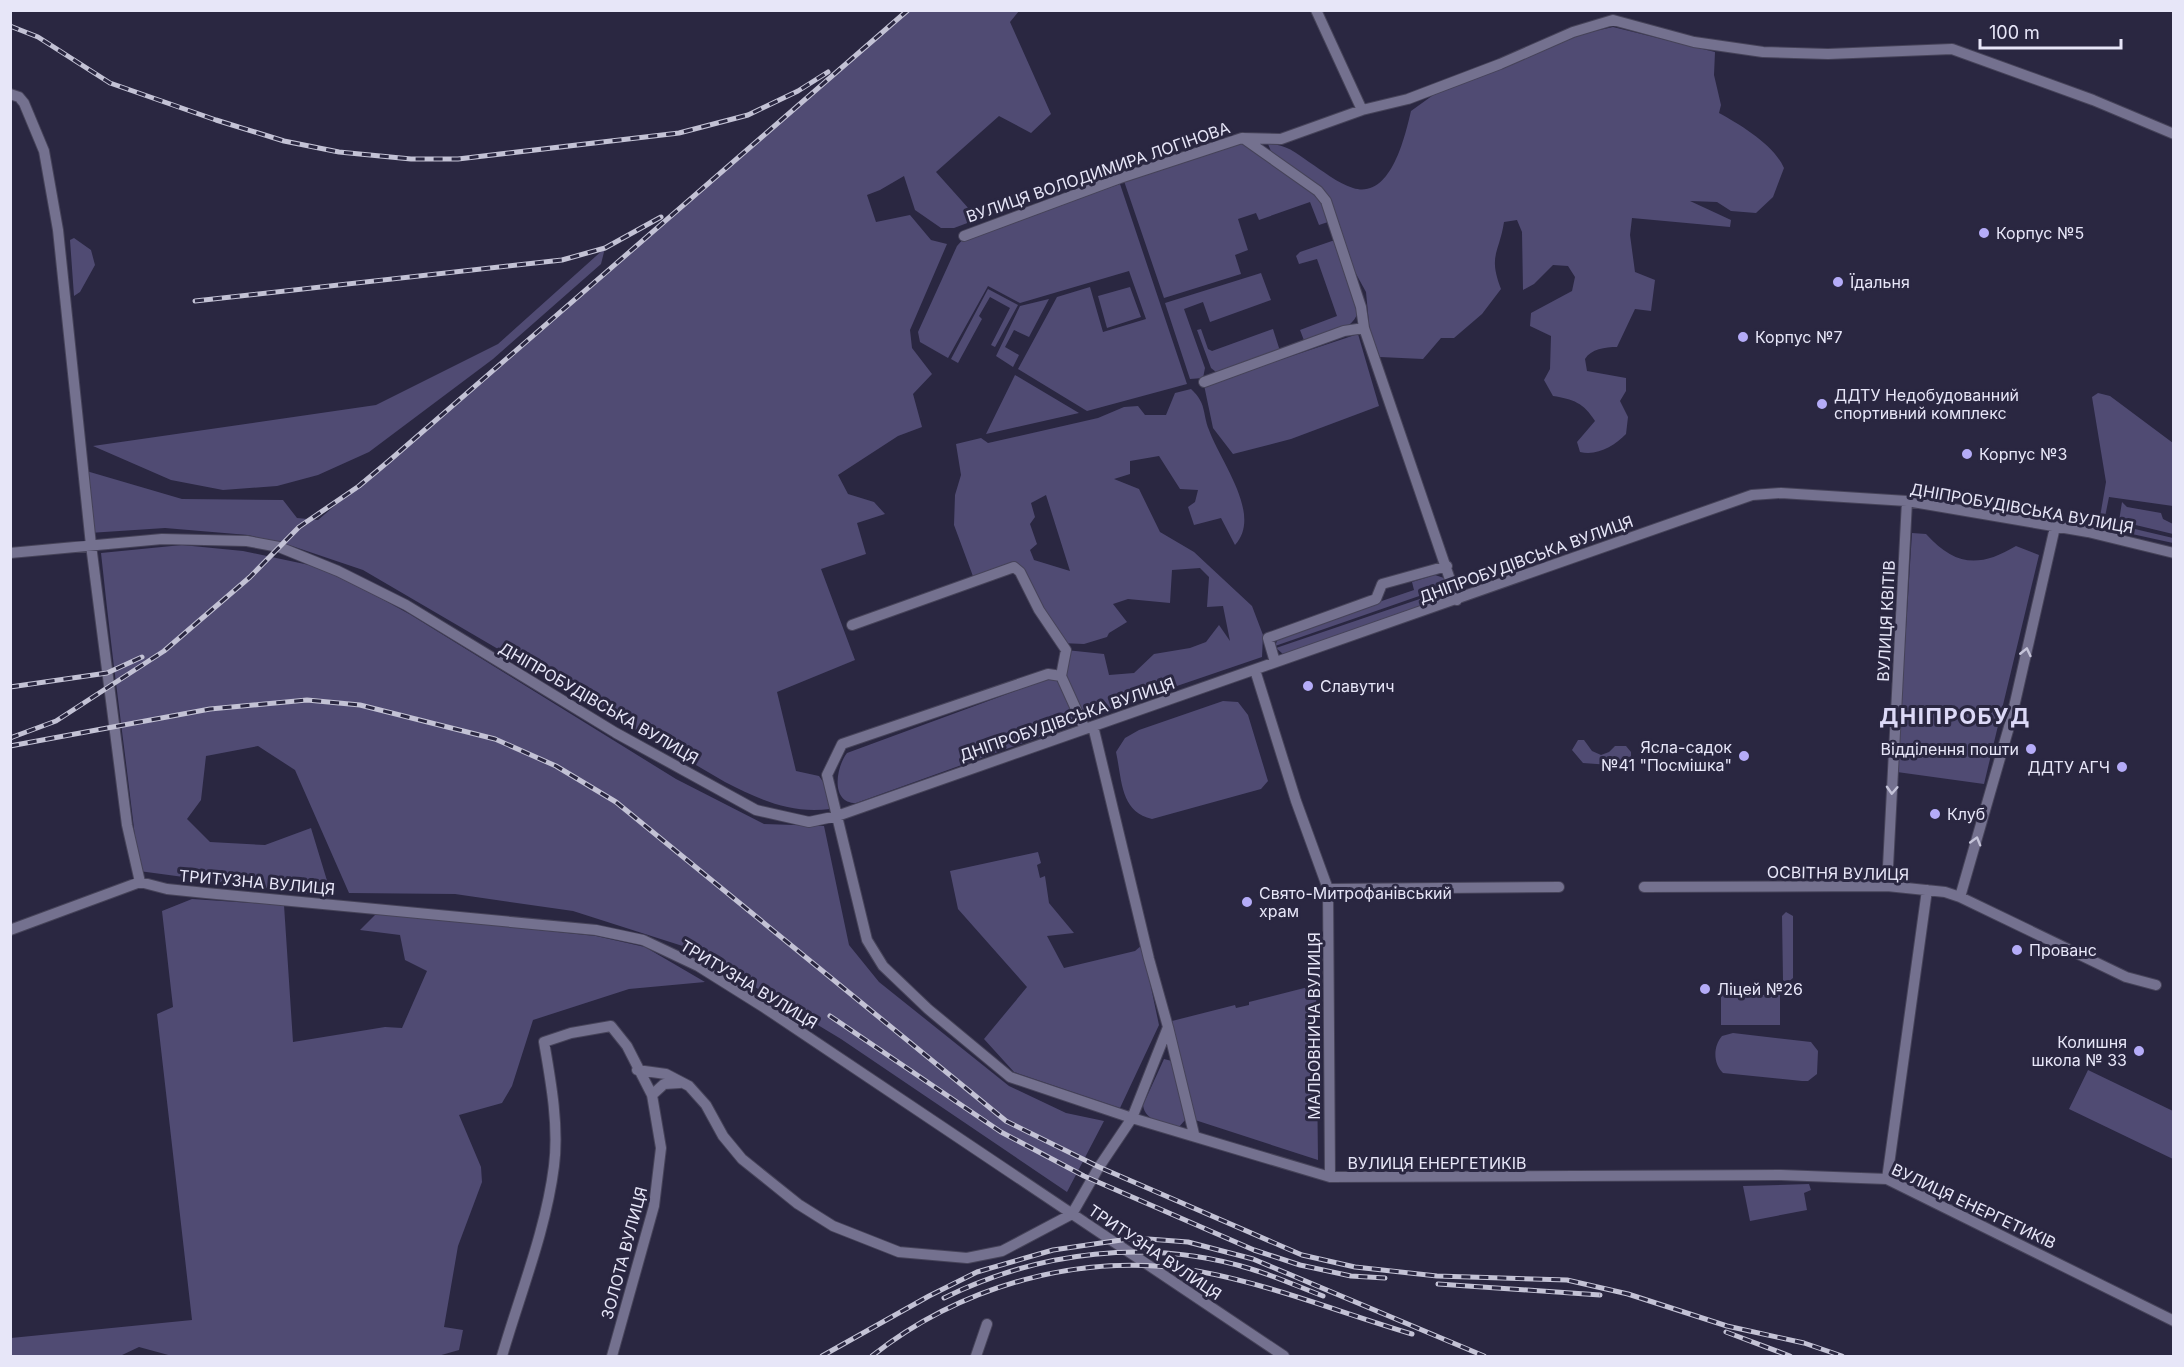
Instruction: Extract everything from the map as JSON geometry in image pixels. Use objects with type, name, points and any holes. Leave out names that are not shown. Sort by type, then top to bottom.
[{"type":"street","points":[[1316,10],[1362,110]]},
{"type":"street","name":"ВУЛИЦЯ ВОЛОДИМИРА ЛОГІНОВА","points":[[964,236],[1120,178],[1242,138],[1281,139],[1362,110],[1408,99],[1500,64],[1573,32],[1613,20],[1694,42],[1763,52],[1828,54],[1952,49],[2093,100],[2174,134]]},
{"type":"street","points":[[10,94],[19,97],[24,103],[44,151],[58,230],[91,545],[127,825],[141,882],[10,930]]},
{"type":"street","points":[[1242,138],[1318,191],[1326,201],[1361,307],[1364,328],[1457,600]]},
{"type":"street","points":[[1204,382],[1344,331],[1364,328]]},
{"type":"street","name":"ДНІПРОБУДІВСЬКА ВУЛИЦЯ","points":[[10,553],[162,539],[208,539],[279,547],[338,571],[406,605],[616,733],[756,810],[809,822],[837,816],[1752,495],[1781,493],[1907,501],[2088,532],[2174,553]]},
{"type":"street","name":"ВУЛИЦЯ КВІТІВ","points":[[1887,886],[1907,501]]},
{"type":"street","points":[[1960,897],[2011,720],[2055,527]]},
{"type":"street","points":[[1275,662],[1268,638],[1376,599],[1382,584],[1447,566]]},
{"type":"street","points":[[852,625],[1014,567],[1020,572],[1039,610],[1066,650],[1061,676],[1089,728],[1194,1134]]},
{"type":"street","name":"МАЛЬОВНИЧА ВУЛИЦЯ","points":[[1255,669],[1296,801],[1328,889],[1330,1177]]},
{"type":"street","name":"ВУЛИЦЯ ЕНЕРГЕТИКІВ","points":[[1061,676],[1048,674],[842,744],[827,775],[867,940],[883,966],[928,1009],[1010,1077],[1132,1118],[1194,1134],[1330,1177],[1781,1175],[1887,1179],[2174,1321]]},
{"type":"street","name":"ТРИТУЗНА ВУЛИЦЯ","points":[[141,882],[167,889],[596,930],[643,940],[698,966],[765,1008],[1276,1354]]},
{"type":"street","name":"ОСВІТНЯ ВУЛИЦЯ","points":[[1644,887],[1887,886],[1927,890],[1960,897],[2126,977],[2156,985]]},
{"type":"street","points":[[1328,889],[1559,887]]},
{"type":"street","points":[[1887,1179],[1927,890]]},
{"type":"street","name":"ЗОЛОТА ВУЛИЦЯ","points":[[502,1356],[543,1219],[554,1165],[555,1123],[544,1042],[571,1033],[611,1026],[627,1046],[637,1070],[652,1095],[659,1128],[660,1172],[654,1206],[612,1356]]},
{"type":"street","points":[[637,1070],[666,1074],[688,1086],[706,1105],[723,1136],[742,1159],[790,1198],[833,1226],[899,1252],[967,1258],[1002,1251],[1072,1214],[1099,1167],[1132,1118],[1168,1027]]},
{"type":"street","points":[[652,1095],[663,1084],[675,1082],[688,1086]]},
{"type":"street","points":[[976,1356],[987,1324]]},
{"type":"shaded area","points":[[908,11],[1019,11],[1010,22],[1051,114],[1031,133],[999,116],[936,172],[978,219],[954,228],[941,228],[915,210],[904,176],[867,195],[876,222],[910,215],[931,240],[947,244],[910,330],[912,348],[932,374],[913,394],[922,427],[898,436],[838,475],[848,494],[874,502],[885,514],[857,523],[866,554],[821,569],[855,660],[777,692],[796,771],[819,776],[826,786],[830,809],[802,809],[776,804],[725,782],[363,570],[292,546],[248,535],[165,528],[89,533],[83,470],[182,499],[283,500],[297,518],[318,520]]},
{"type":"shaded area","points":[[1613,27],[1715,52],[1714,75],[1721,105],[1719,113],[1765,144],[1773,151],[1784,168],[1773,197],[1756,213],[1731,211],[1717,202],[1690,201],[1731,220],[1730,227],[1632,218],[1630,235],[1635,272],[1655,280],[1651,311],[1635,309],[1617,347],[1599,349],[1585,359],[1587,371],[1626,378],[1626,391],[1620,401],[1628,417],[1626,434],[1605,449],[1587,453],[1580,452],[1577,442],[1595,421],[1587,410],[1577,403],[1553,396],[1544,380],[1550,369],[1551,336],[1530,326],[1531,313],[1572,291],[1575,277],[1568,266],[1553,265],[1534,284],[1523,290],[1522,232],[1517,220],[1504,222],[1495,261],[1501,289],[1482,314],[1454,338],[1441,338],[1423,359],[1380,357],[1370,334],[1366,292],[1349,261],[1329,200],[1273,156],[1268,144],[1290,149],[1347,186],[1366,189],[1377,185],[1394,163],[1411,111],[1436,93],[1573,36]]},
{"type":"shaded area","points":[[1245,142],[1320,197],[1328,222],[1319,225],[1310,202],[1259,220],[1256,213],[1238,219],[1248,250],[1235,255],[1241,274],[1164,298],[1124,181]]},
{"type":"shaded area","points":[[1120,184],[1187,384],[1087,411],[1018,369],[1057,297],[1090,287],[1103,332],[1146,319],[1129,271],[1020,303],[988,286],[948,358],[920,342],[918,332],[957,246],[965,237]]},
{"type":"shaded area","points":[[74,238],[91,250],[95,265],[80,292],[74,296],[70,240]]},
{"type":"shaded area","points":[[1335,241],[1359,308],[1352,322],[1345,328],[1305,343],[1300,330],[1337,316],[1317,259],[1299,264],[1296,256],[1300,252]]},
{"type":"shaded area","points":[[605,248],[601,264],[493,359],[369,452],[318,475],[277,486],[223,490],[171,480],[93,446],[376,405],[498,344]]},
{"type":"shaded area","points":[[1261,273],[1271,300],[1210,322],[1203,302],[1184,309],[1205,368],[1203,378],[1190,379],[1165,303]]},
{"type":"shaded area","points":[[1130,287],[1141,317],[1107,328],[1098,296]]},
{"type":"shaded area","points":[[988,289],[1018,305],[995,347],[991,345],[1010,308],[990,297],[979,316],[982,319],[958,363],[951,359]]},
{"type":"shaded area","points":[[1049,299],[1029,337],[1014,330],[1005,347],[1019,355],[1013,367],[996,356],[1020,306]]},
{"type":"shaded area","points":[[1201,329],[1208,349],[1212,351],[1273,329],[1280,351],[1216,372],[1211,368],[1197,330]]},
{"type":"shaded area","points":[[1358,334],[1379,406],[1291,439],[1233,454],[1213,428],[1204,385]]},
{"type":"shaded area","points":[[1015,375],[1079,413],[986,434]]},
{"type":"shaded area","points":[[1191,389],[1200,399],[1214,443],[1237,488],[1244,519],[1242,533],[1235,545],[1221,518],[1194,525],[1188,507],[1195,502],[1198,490],[1180,489],[1159,456],[1130,461],[1130,474],[1114,479],[1139,489],[1160,532],[1194,552],[1252,606],[1263,635],[1262,657],[1080,719],[1061,676],[1066,650],[1104,654],[1109,675],[1134,673],[1154,654],[1190,648],[1206,642],[1219,625],[1230,641],[1223,606],[1207,607],[1209,577],[1200,568],[1172,570],[1170,603],[1128,599],[1113,604],[1127,622],[1109,633],[1107,637],[1084,644],[1061,643],[1014,567],[974,579],[954,525],[955,495],[961,475],[956,444],[981,438],[988,443],[1098,418],[1124,407],[1138,406],[1145,415],[1166,415],[1175,393]],"holes":[[[1046,495],[1070,571],[1034,560],[1030,550],[1037,544],[1030,524],[1035,517],[1031,503]]]},
{"type":"shaded area","points":[[2098,393],[2110,396],[2173,443],[2173,506],[2109,497],[2105,517],[2100,517],[2106,482],[2092,397]]},
{"type":"shaded area","points":[[2122,502],[2127,507],[2161,513],[2163,519],[2173,524],[2173,534],[2119,521]]},
{"type":"shaded area","points":[[2101,521],[2173,538],[2173,543],[2100,527]]},
{"type":"shaded area","points":[[1912,533],[1926,534],[1947,552],[1957,558],[1968,560],[1990,558],[2016,546],[2039,555],[1984,784],[1897,772]]},
{"type":"shaded area","points":[[182,545],[243,551],[328,569],[411,615],[676,779],[764,824],[824,826],[849,945],[879,982],[1009,1086],[1066,1113],[1104,1121],[1067,1192],[841,1039],[692,949],[573,911],[455,894],[349,893],[295,770],[258,746],[206,756],[201,800],[187,819],[210,842],[265,845],[311,828],[332,897],[139,871],[101,553]]},
{"type":"shaded area","points":[[1435,575],[1444,578],[1448,586],[1275,646],[1279,636],[1414,590],[1412,582]]},
{"type":"shaded area","points":[[1449,589],[1444,599],[1283,654],[1276,648]]},
{"type":"shaded area","points":[[1056,679],[1078,719],[1073,725],[856,803],[842,797],[839,791],[838,775],[847,753],[1045,680]]},
{"type":"shaded area","points":[[1223,701],[1238,702],[1248,715],[1268,781],[1261,789],[1152,819],[1134,809],[1124,793],[1116,752],[1125,738],[1139,730]]},
{"type":"shaded area","points":[[1578,740],[1584,740],[1592,751],[1601,755],[1609,752],[1615,746],[1626,746],[1631,752],[1631,758],[1624,766],[1583,763],[1572,750]]},
{"type":"shaded area","points":[[1038,852],[1041,863],[1037,865],[1040,878],[1045,876],[1049,903],[1074,933],[1047,936],[1064,968],[1135,951],[1142,945],[1159,1025],[1120,1108],[1014,1072],[984,1039],[1027,987],[958,909],[950,871]]},
{"type":"shaded area","points":[[192,899],[284,905],[293,1042],[385,1027],[402,1028],[427,971],[405,960],[400,935],[360,930],[377,913],[596,936],[645,947],[705,982],[629,989],[533,1020],[512,1086],[502,1103],[459,1115],[481,1167],[482,1182],[458,1246],[444,1327],[463,1330],[459,1350],[438,1356],[172,1356],[139,1347],[120,1356],[11,1356],[11,1338],[192,1320],[157,1014],[173,1007],[162,911]]},
{"type":"shaded area","points":[[1786,912],[1793,916],[1793,978],[1787,983],[1783,980],[1782,916]]},
{"type":"shaded area","points":[[1316,985],[1318,1160],[1195,1120],[1172,1021],[1235,1005],[1236,1008],[1249,1005],[1249,1002]]},
{"type":"shaded area","points":[[1721,995],[1780,995],[1780,1025],[1721,1025]]},
{"type":"shaded area","points":[[1733,1033],[1811,1042],[1818,1051],[1817,1074],[1808,1081],[1802,1081],[1723,1073],[1717,1065],[1717,1045],[1722,1036]]},
{"type":"shaded area","points":[[1164,1059],[1172,1061],[1185,1120],[1179,1127],[1152,1118],[1143,1105]]},
{"type":"shaded area","points":[[2088,1070],[2173,1111],[2173,1159],[2069,1109]]},
{"type":"shaded area","points":[[1809,1184],[1811,1190],[1804,1193],[1807,1210],[1750,1221],[1743,1186]]},
{"type":"railway","points":[[10,738],[56,721],[164,651],[250,577],[299,527],[359,486],[390,460],[908,10]]},
{"type":"railway","points":[[10,26],[38,37],[110,83],[216,120],[284,141],[339,152],[411,159],[458,159],[679,133],[748,115],[798,91],[828,72]]},
{"type":"railway","points":[[195,301],[562,260],[605,248],[661,217]]},
{"type":"railway","points":[[10,687],[107,673],[142,657]]},
{"type":"railway","points":[[10,746],[210,709],[307,700],[360,705],[495,739],[556,766],[616,802],[1006,1121],[1099,1167],[1302,1255],[1355,1267],[1437,1276],[1567,1280],[1628,1294],[1727,1326],[1804,1343],[1842,1356]]},
{"type":"railway","points":[[830,1016],[1001,1132],[1084,1176],[1254,1250],[1300,1265],[1351,1276],[1385,1278]]},
{"type":"railway","points":[[822,1356],[977,1272],[1053,1250],[1135,1238],[1188,1242],[1253,1259],[1484,1356]]},
{"type":"railway","points":[[944,1298],[1018,1269],[1095,1254],[1134,1252],[1212,1259],[1260,1272],[1323,1296]]},
{"type":"railway","points":[[872,1356],[907,1331],[945,1310],[984,1293],[1026,1279],[1068,1270],[1111,1266],[1154,1266],[1197,1271],[1251,1283],[1412,1334]]},
{"type":"railway","points":[[1438,1284],[1600,1295]]},
{"type":"railway","points":[[1726,1332],[1790,1356]]},
{"type":"place","name":"Корпус №5","points":[[1984,233]]},
{"type":"place","name":"Їдальня","points":[[1838,282]]},
{"type":"place","name":"Корпус №7","points":[[1743,337]]},
{"type":"place","name":"ДДТУ Недобудованний спортивний комплекс","points":[[1822,404]]},
{"type":"place","name":"Корпус №3","points":[[1967,454]]},
{"type":"place","name":"Славутич","points":[[1308,686]]},
{"type":"place","name":"Відділення пошти","points":[[2031,749]]},
{"type":"place","name":"Ясла-садок №41 \"Посмішка\"","points":[[1744,756]]},
{"type":"place","name":"ДДТУ АГЧ","points":[[2122,767]]},
{"type":"place","name":"Клуб","points":[[1935,814]]},
{"type":"place","name":"Свято-Митрофанівський храм","points":[[1247,902]]},
{"type":"place","name":"Прованс","points":[[2017,950]]},
{"type":"place","name":"Ліцей №26","points":[[1705,989]]},
{"type":"place","name":"Колишня школа № 33","points":[[2139,1051]]},
{"type":"district","name":"ДНІПРОБУД","points":[[1955,716]]}]
